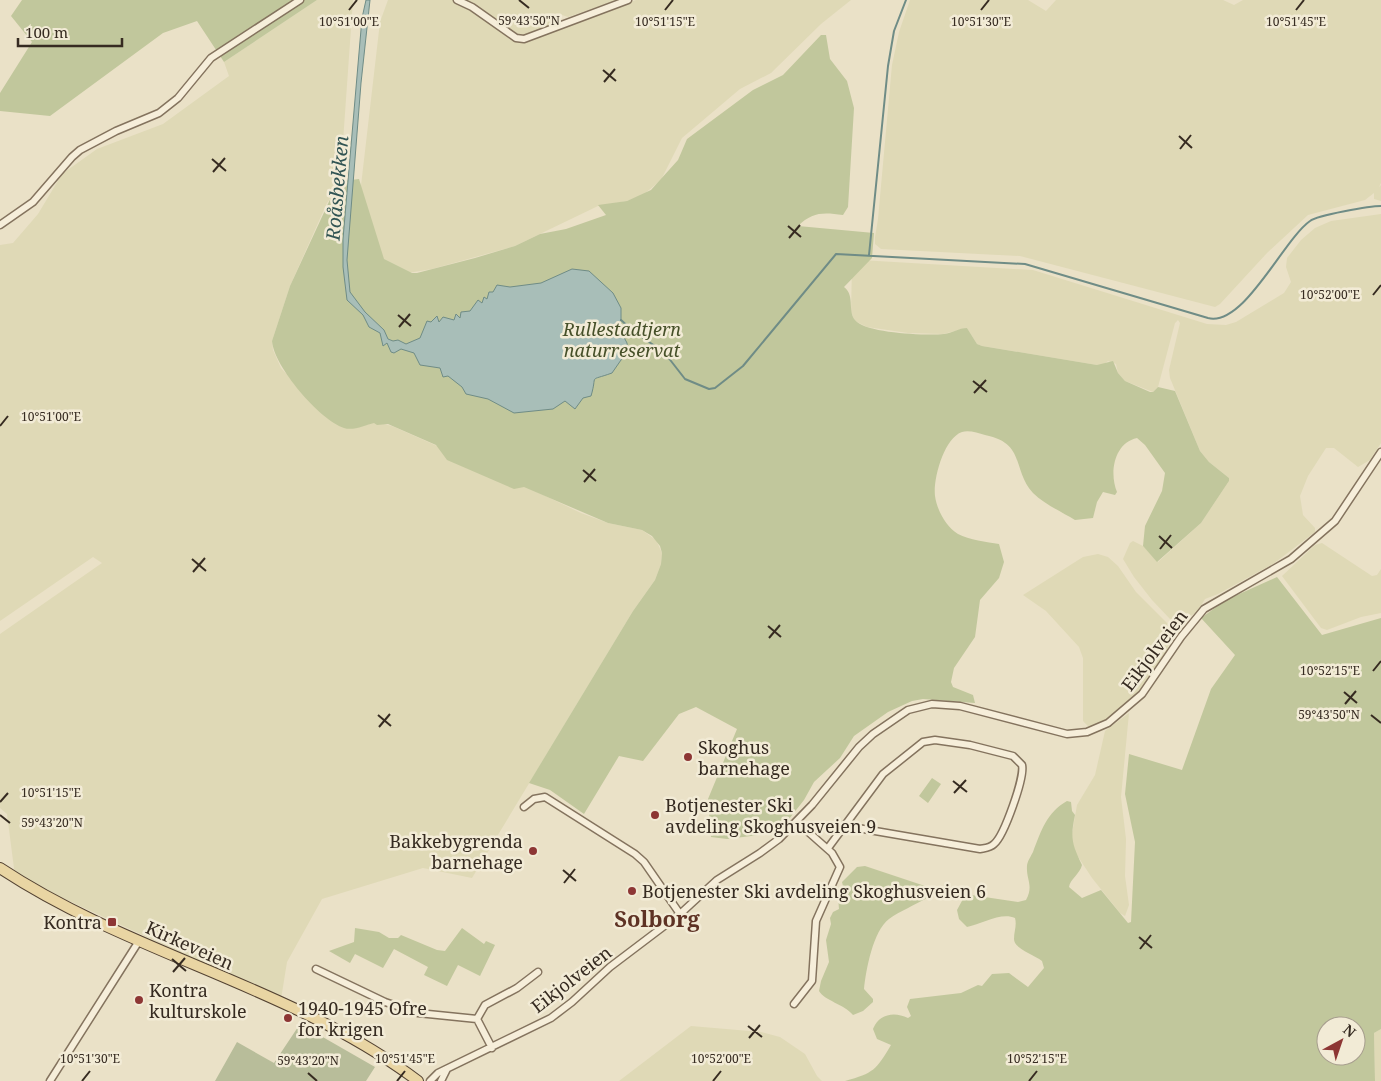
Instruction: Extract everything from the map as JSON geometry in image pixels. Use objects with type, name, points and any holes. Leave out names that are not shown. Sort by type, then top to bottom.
[{"type":"main road","name":"Kirkeveien","points":[[0,868],[58,903],[139,941],[317,1019],[376,1052],[418,1081]]},
{"type":"street","points":[[0,224],[33,202],[80,150],[116,131],[159,112],[178,98],[211,58],[300,0]]},
{"type":"street","points":[[457,0],[472,7],[516,38],[524,39],[628,0]]},
{"type":"street","name":"Eikjolveien","points":[[430,1081],[438,1073],[551,1018],[585,991],[610,967],[680,914],[717,880],[760,854],[796,822],[859,747],[901,714],[918,706],[947,704],[968,707],[1067,734],[1087,732],[1108,723],[1142,694],[1181,637],[1204,609],[1291,559],[1335,521],[1381,452]]},
{"type":"street","points":[[828,848],[846,826],[882,774],[927,740],[970,745],[1002,752],[1013,756],[1022,765],[1022,781],[1000,838],[991,847],[980,849],[846,826]]},
{"type":"street","points":[[524,807],[534,799],[545,797],[636,854],[644,862],[680,914]]},
{"type":"street","points":[[794,1004],[812,981],[816,921],[839,870],[836,857],[828,848],[796,822]]},
{"type":"street","points":[[50,1081],[139,941]]},
{"type":"street","points":[[316,969],[385,1002],[418,1013],[477,1019]]},
{"type":"street","points":[[477,1019],[485,1005],[517,988],[538,972]]},
{"type":"street","points":[[477,1019],[492,1048]]},
{"type":"street","points":[[440,1081],[447,1070]]},
{"type":"shaded area","points":[[317,0],[353,0],[340,184],[327,203],[290,286],[272,341],[273,350],[281,368],[321,412],[336,423],[355,428],[376,422],[392,426],[581,513],[608,523],[642,530],[656,540],[662,553],[661,564],[655,580],[633,611],[472,878],[423,868],[322,899],[287,962],[281,999],[15,876],[7,814],[0,808],[0,634],[102,563],[93,557],[0,621],[0,245],[13,243],[38,214],[62,174],[97,149],[163,124],[229,76],[224,62]]},
{"type":"shaded area","points":[[388,0],[617,0],[568,17],[559,14],[555,29],[636,0],[851,0],[821,24],[771,73],[740,89],[682,138],[661,180],[643,195],[627,201],[598,206],[515,246],[432,269],[408,273],[383,266],[357,220],[380,22]]},
{"type":"shaded area","points":[[910,0],[1028,0],[1046,11],[1056,0],[1223,0],[1234,5],[1243,0],[1381,0],[1381,183],[1379,187],[1381,185],[1381,201],[1374,199],[1374,193],[1365,200],[1308,215],[1267,253],[1220,304],[1215,307],[1020,256],[881,249],[875,244],[875,237],[892,65],[899,32]]},
{"type":"shaded area","points":[[1381,214],[1381,443],[1370,460],[1358,467],[1334,448],[1326,448],[1308,476],[1300,496],[1303,515],[1315,528],[1315,532],[1273,564],[1218,594],[1205,599],[1197,612],[1179,623],[1170,619],[1152,600],[1123,559],[1130,543],[1133,541],[1143,546],[1158,562],[1201,523],[1229,481],[1229,478],[1209,462],[1200,451],[1170,378],[1169,370],[1180,323],[1178,320],[1175,323],[1158,387],[1153,392],[1125,381],[1118,373],[1116,364],[1108,361],[1103,365],[1097,365],[982,346],[977,344],[967,328],[943,334],[908,333],[867,327],[855,321],[851,312],[852,266],[860,260],[1033,270],[1207,324],[1226,325],[1236,322],[1284,293],[1291,282],[1286,267],[1287,258],[1301,240],[1315,228],[1331,221]]},
{"type":"shaded area","points":[[1322,543],[1372,576],[1377,575],[1381,569],[1381,613],[1361,617],[1327,630],[1321,628],[1282,576],[1315,545]]},
{"type":"shaded area","points":[[1098,554],[1108,557],[1118,566],[1136,592],[1168,624],[1171,638],[1167,650],[1139,692],[1107,719],[1089,727],[1083,721],[1083,658],[1079,647],[1046,611],[1023,595],[1083,557]]},
{"type":"shaded area","points":[[1129,713],[1121,797],[1126,839],[1125,876],[1129,905],[1125,916],[1120,913],[1092,878],[1075,852],[1071,839],[1077,805],[1095,775],[1105,731]]},
{"type":"shaded area","points":[[691,1026],[761,1032],[780,1037],[805,1054],[817,1076],[822,1081],[619,1081]]},
{"type":"shaded area","points":[[1381,1029],[1381,1081],[1375,1081],[1374,1033]]},
{"type":"green space","points":[[22,0],[317,0],[224,62],[197,21],[163,33],[50,116],[0,111],[0,93],[32,42],[11,16]]},
{"type":"green space","name":"Rullestadtjern naturreservat","points":[[821,35],[826,35],[830,59],[847,81],[854,108],[848,207],[843,215],[818,214],[803,221],[798,226],[874,233],[872,258],[844,287],[850,295],[852,314],[857,322],[873,329],[925,335],[950,333],[967,328],[977,344],[982,346],[1097,365],[1113,361],[1118,373],[1125,381],[1150,392],[1153,392],[1158,387],[1175,391],[1200,451],[1209,462],[1229,478],[1229,481],[1201,523],[1157,562],[1143,546],[1145,526],[1162,491],[1165,473],[1145,445],[1137,438],[1129,441],[1118,452],[1114,468],[1117,492],[1115,495],[1103,492],[1097,502],[1093,518],[1075,520],[1033,493],[1022,475],[1013,451],[1007,444],[979,433],[962,432],[950,442],[941,460],[935,489],[938,507],[946,523],[958,534],[999,544],[1004,562],[999,578],[980,600],[975,637],[954,668],[951,682],[953,687],[973,695],[975,703],[923,699],[912,701],[888,712],[854,736],[840,758],[814,782],[804,800],[789,819],[759,835],[727,839],[711,837],[708,799],[737,729],[696,707],[679,714],[643,761],[619,756],[584,814],[550,790],[529,783],[633,611],[655,580],[661,564],[662,553],[660,546],[652,536],[642,530],[608,523],[524,487],[514,489],[447,460],[436,445],[388,424],[377,425],[374,423],[348,429],[334,423],[311,404],[289,378],[275,352],[272,341],[290,286],[333,193],[335,182],[359,179],[384,259],[412,273],[515,246],[540,234],[566,229],[606,215],[598,205],[627,201],[651,190],[678,160],[687,139],[753,90],[783,75]]},
{"type":"green space","points":[[1277,577],[1322,635],[1381,618],[1381,1029],[1374,1033],[1375,1081],[845,1081],[868,1073],[882,1060],[891,1045],[877,1039],[873,1029],[879,1020],[888,1015],[892,1014],[908,1018],[911,1016],[907,1007],[910,999],[961,993],[978,985],[982,986],[992,974],[1009,973],[1028,987],[1044,968],[1042,961],[1021,949],[1015,943],[1015,918],[998,917],[967,927],[959,919],[957,910],[963,899],[971,895],[1018,902],[1026,900],[1029,890],[1028,861],[1050,816],[1060,805],[1067,801],[1071,802],[1072,811],[1075,815],[1073,841],[1082,865],[1069,887],[1082,898],[1101,890],[1128,923],[1131,922],[1135,842],[1125,794],[1129,754],[1182,770],[1211,689],[1235,655],[1201,618],[1226,600]]},
{"type":"green space","points":[[932,778],[941,784],[928,803],[919,796]]},
{"type":"green space","points":[[865,866],[928,887],[927,898],[898,913],[883,925],[875,941],[866,972],[864,989],[873,999],[873,1002],[863,1011],[853,1015],[819,991],[829,962],[826,940],[831,924],[830,918],[833,912],[839,909],[838,897],[844,890],[842,882],[857,867]]},
{"type":"green space","points":[[355,928],[379,932],[389,938],[398,938],[401,935],[437,950],[445,951],[462,928],[484,944],[486,941],[495,945],[480,976],[458,965],[447,986],[424,975],[428,967],[394,949],[383,968],[355,954],[350,963],[329,951],[354,942]]},
{"type":"green space","points":[[300,1024],[375,1067],[366,1081],[215,1081],[237,1042],[274,1063]]},
{"type":"water","points":[[366,0],[370,0],[361,83],[347,260],[350,292],[365,312],[384,330],[388,339],[398,340],[406,344],[420,338],[427,321],[431,322],[437,316],[439,322],[443,317],[454,320],[456,314],[460,318],[461,312],[470,311],[478,300],[482,303],[484,297],[487,299],[489,292],[493,292],[497,285],[510,287],[541,283],[572,269],[589,271],[613,293],[621,308],[621,320],[617,324],[627,343],[628,354],[612,373],[595,379],[591,396],[583,398],[575,409],[565,401],[553,409],[514,413],[488,399],[466,394],[462,387],[448,376],[443,377],[440,368],[420,365],[414,353],[401,349],[394,353],[391,352],[387,343],[383,346],[380,333],[369,327],[363,315],[347,300],[343,267],[343,239],[362,18]]},
{"type":"waterway","points":[[869,255],[888,66],[894,31],[906,0]]},
{"type":"waterway","points":[[621,320],[631,329],[638,330],[643,338],[664,352],[685,379],[709,389],[715,388],[743,366],[836,254],[1025,264],[1208,318],[1222,317],[1235,309],[1249,296],[1299,231],[1310,221],[1356,209],[1381,206]]},
{"type":"place","name":"Skoghus barnehage","points":[[688,757]]},
{"type":"place","name":"Botjenester Ski avdeling Skoghusveien 9","points":[[655,815]]},
{"type":"place","name":"Bakkebygrenda barnehage","points":[[533,851]]},
{"type":"place","name":"Botjenester Ski avdeling Skoghusveien 6","points":[[632,891]]},
{"type":"place","name":"Kontra","points":[[112,922]]},
{"type":"place","name":"Kontra kulturskole","points":[[139,1000]]},
{"type":"place","name":"1940-1945 Ofre for krigen","points":[[288,1018]]},
{"type":"district","name":"Solborg","points":[[657,918]]},
{"type":"water label","name":"Roåsbekken","points":[[337,188]]}]
